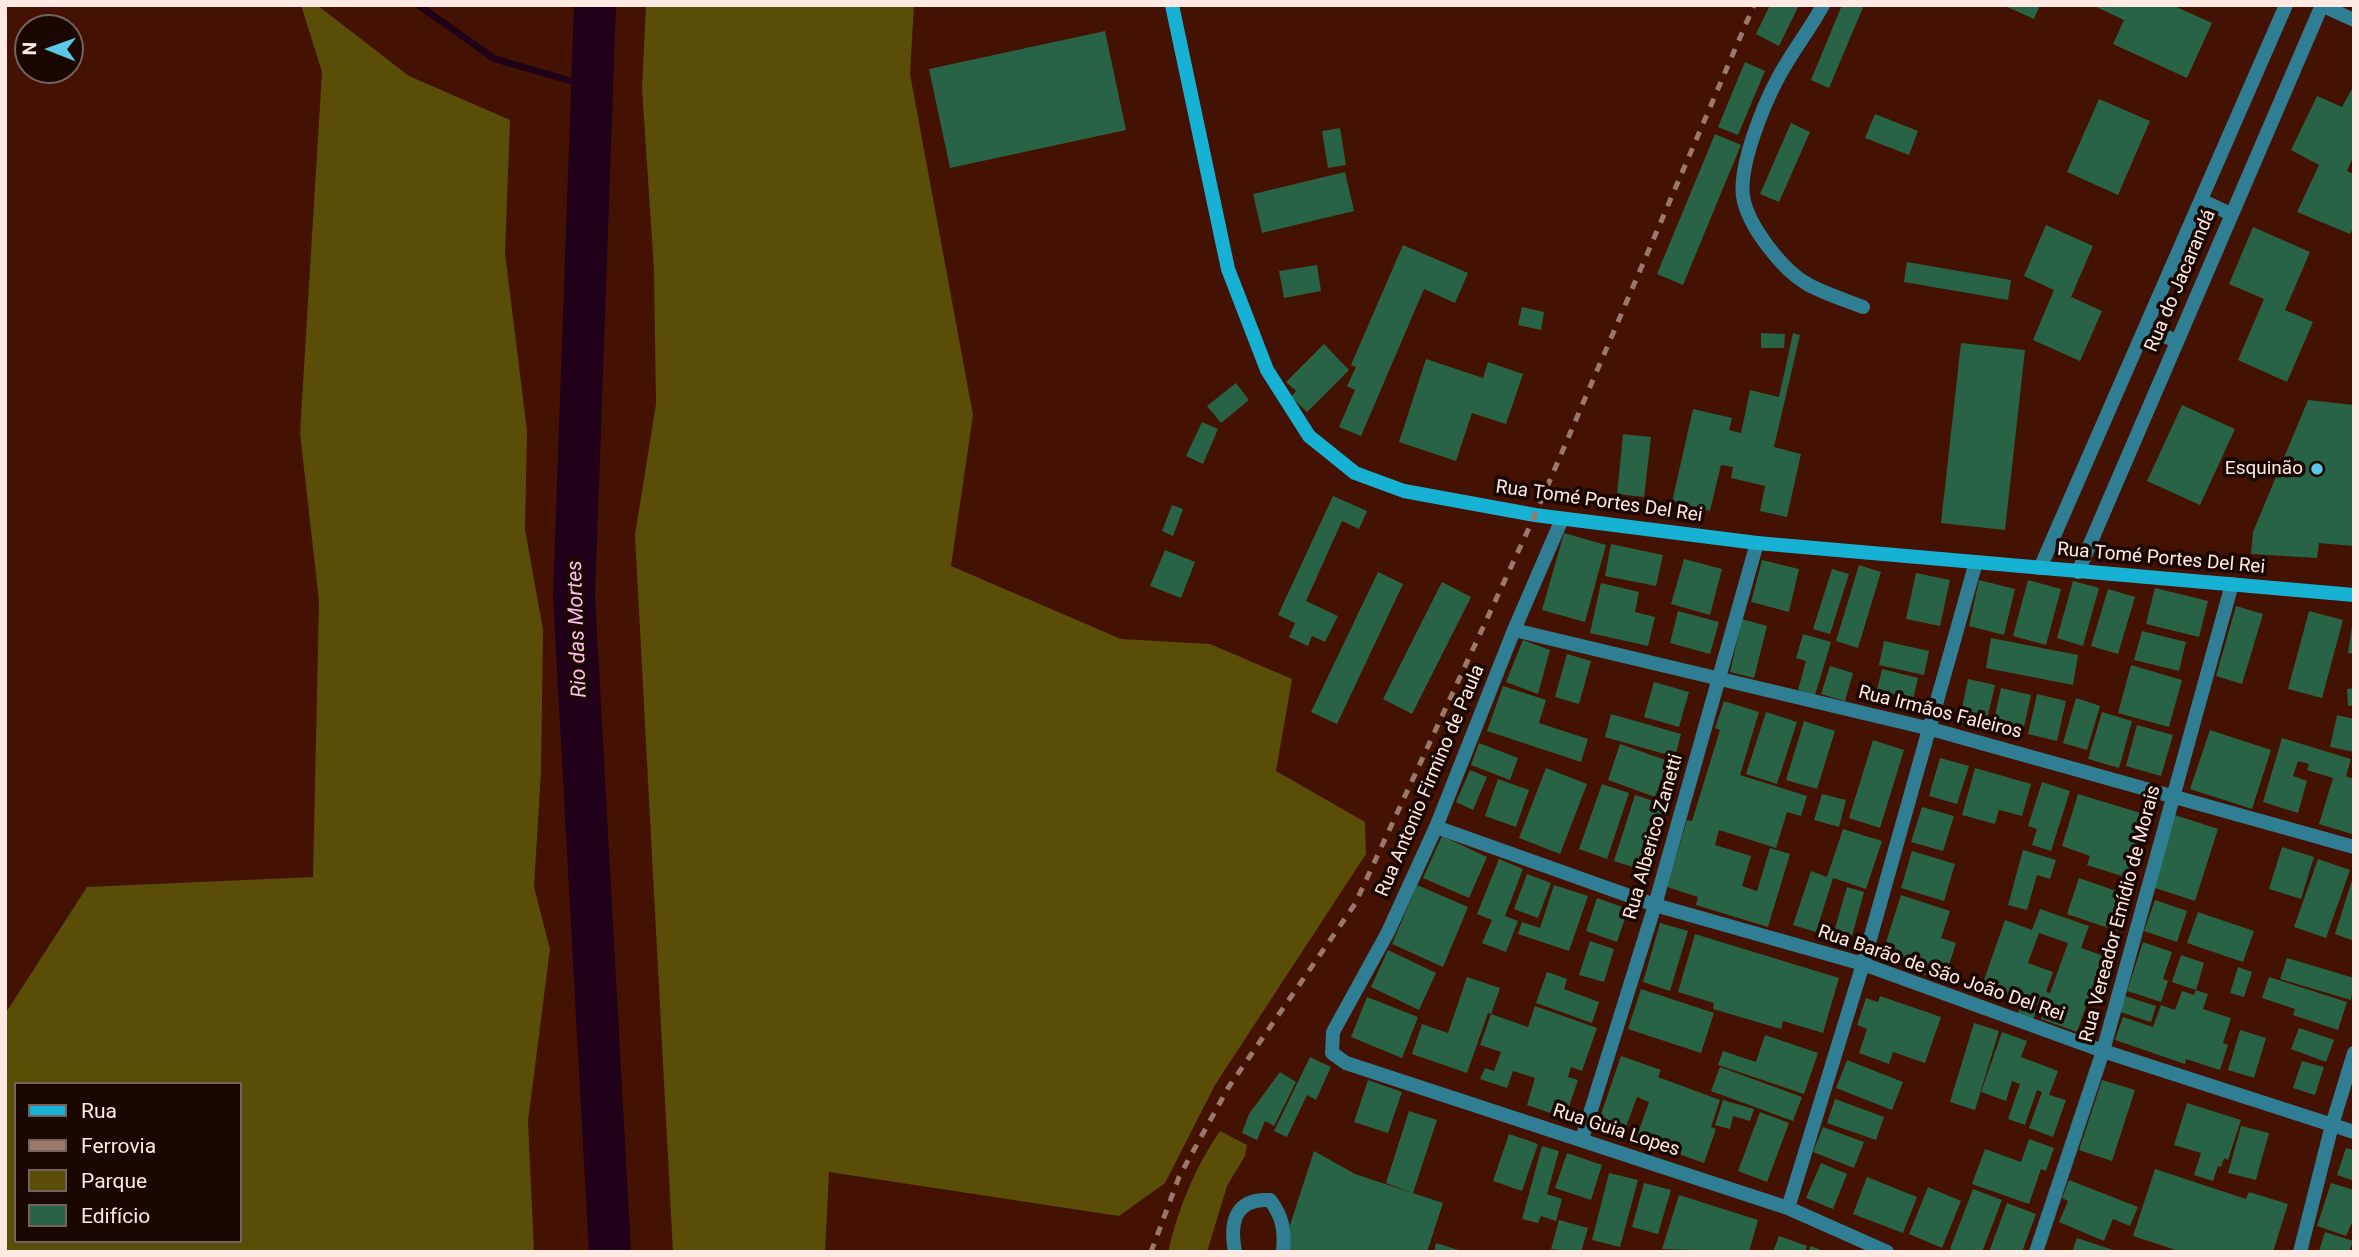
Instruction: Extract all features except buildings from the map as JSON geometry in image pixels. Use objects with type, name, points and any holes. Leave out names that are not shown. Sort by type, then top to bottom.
[{"type":"main road","name":"Rua Tomé Portes Del Rei","points":[[1172,5],[1228,269],[1267,370],[1309,436],[1355,473],[1405,491],[1562,519],[1757,544],[2354,595]]},
{"type":"street","points":[[1823,5],[1778,78],[1760,121],[1745,171],[1743,197],[1754,225],[1774,256],[1807,284],[1863,307]]},
{"type":"street","name":"Rua do Jacarandá","points":[[2040,568],[2203,201],[2286,5]]},
{"type":"street","points":[[2321,5],[2354,20]]},
{"type":"street","name":"Rua do Jacarandá","points":[[2077,572],[2321,5]]},
{"type":"street","points":[[2203,201],[2231,214]]},
{"type":"street","points":[[2147,328],[2176,341]]},
{"type":"street","name":"Rua Antonio Firmino de Paula","points":[[1332,1053],[1333,1032],[1388,932],[1436,827],[1514,630],[1562,519]]},
{"type":"street","name":"Rua Alberico Zanetti","points":[[1582,1139],[1655,905],[1757,544]]},
{"type":"street","points":[[1787,1208],[1863,964],[1976,562]]},
{"type":"street","name":"Rua Vereador Emídio de Morais","points":[[2036,1252],[2103,1051],[2232,584]]},
{"type":"street","name":"Rua Irmãos Faleiros","points":[[1514,630],[1931,729],[2174,794],[2354,847]]},
{"type":"street","name":"Rua Barão de São João Del Rei","points":[[1436,827],[1655,905],[1863,964],[2103,1051],[2354,1132]]},
{"type":"street","name":"Rua Guia Lopes","points":[[1332,1053],[1346,1063],[1787,1208],[1887,1252]]},
{"type":"street","points":[[2300,1252],[2332,1125],[2354,1053]]},
{"type":"street","points":[[1235,1252],[1234,1223],[1242,1207],[1253,1199],[1270,1200],[1280,1213],[1285,1234],[1283,1252]]},
{"type":"green space","points":[[301,5],[317,5],[409,76],[510,120],[505,253],[527,431],[525,529],[543,630],[541,771],[534,887],[550,949],[528,1121],[534,1252],[5,1252],[5,1014],[87,887],[313,877],[319,601],[300,433],[322,72]]},
{"type":"green space","points":[[646,5],[914,5],[910,74],[973,415],[951,566],[1121,639],[1210,644],[1292,679],[1276,771],[1365,822],[1366,854],[1215,1085],[1165,1183],[1119,1216],[829,1172],[825,1252],[673,1252],[635,535],[656,404],[654,270],[642,88]]},
{"type":"green space","points":[[1220,1131],[1247,1145],[1245,1156],[1227,1186],[1207,1252],[1168,1252],[1188,1189]]},
{"type":"waterway","points":[[418,5],[495,59],[592,87]]},
{"type":"waterway","name":"Rio das Mortes","points":[[595,5],[574,597],[610,1252]]},
{"type":"railway","points":[[1151,1252],[1179,1177],[1228,1088],[1355,904],[1535,515],[1754,5]]},
{"type":"place","name":"Esquinão","points":[[2317,469]]}]
